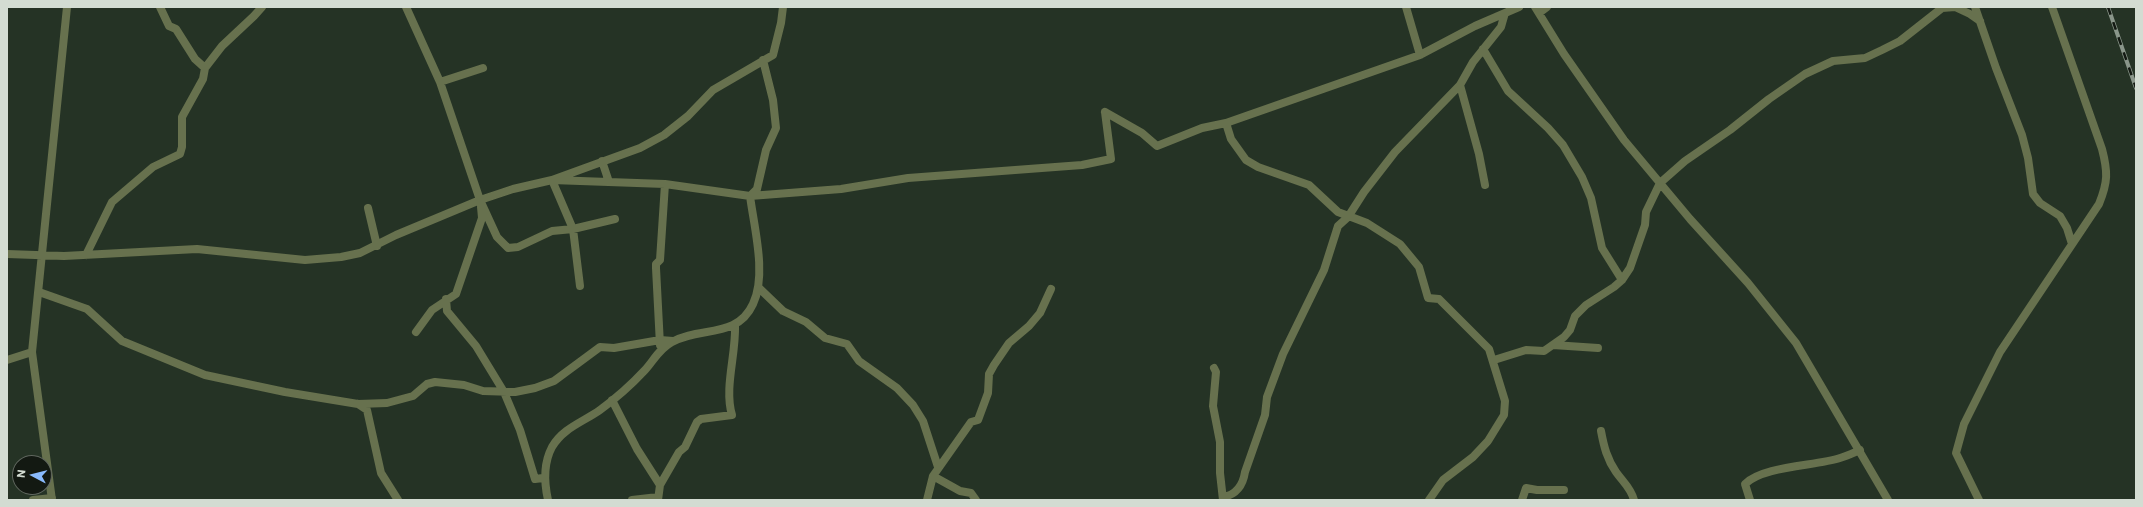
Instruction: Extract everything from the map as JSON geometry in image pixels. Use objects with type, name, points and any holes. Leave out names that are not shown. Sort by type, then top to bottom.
[{"type":"street","points":[[33,500],[52,499],[32,352],[67,7]]},
{"type":"street","points":[[160,7],[168,26],[176,30],[195,59],[205,68]]},
{"type":"street","points":[[86,255],[112,202],[153,167],[180,154],[182,147],[182,117],[203,79],[205,68],[222,46],[262,7]]},
{"type":"street","points":[[406,7],[440,82],[480,200],[497,237],[508,248],[518,247],[552,231],[573,229],[615,219]]},
{"type":"street","points":[[7,254],[41,256],[86,255],[197,249],[305,260],[341,257],[360,253],[377,246],[396,235],[480,200],[513,189],[552,180],[640,148],[664,135],[688,116],[713,90],[773,55],[782,22],[783,7]]},
{"type":"street","points":[[1406,7],[1420,55]]},
{"type":"street","points":[[552,180],[666,184],[750,196],[841,189],[908,178],[1082,165],[1111,159],[1105,112],[1142,133],[1157,146],[1202,128],[1226,123],[1420,55],[1475,26],[1519,7]]},
{"type":"street","points":[[1547,7],[1537,10],[1564,54],[1624,140],[1748,282],[1796,343],[1888,500]]},
{"type":"street","points":[[1494,360],[1526,350],[1544,351],[1553,346],[1570,330],[1575,316],[1586,305],[1599,298],[1622,280],[1630,268],[1645,225],[1646,212],[1660,182],[1685,161],[1730,130],[1769,99],[1805,74],[1834,60],[1865,58],[1900,41],[1942,8],[1955,7],[1970,14],[1980,21]]},
{"type":"street","points":[[1975,7],[2022,135],[2028,158],[2033,194],[2040,203],[2060,216],[2067,228],[2072,244]]},
{"type":"street","points":[[1979,500],[1956,453],[1962,429],[2000,352],[2099,204],[2106,185],[2107,169],[2052,7]]},
{"type":"street","points":[[1214,368],[1216,372],[1214,406],[1220,442],[1220,473],[1223,499],[1232,495],[1243,481],[1265,415],[1267,397],[1283,354],[1324,270],[1338,226],[1348,217],[1364,192],[1395,152],[1460,85],[1473,62],[1501,27],[1505,13]]},
{"type":"street","points":[[1483,49],[1508,91],[1548,128],[1563,145],[1582,177],[1591,198],[1602,248],[1622,280]]},
{"type":"street","points":[[750,196],[757,189],[766,150],[776,128],[773,100],[763,60]]},
{"type":"street","points":[[440,82],[483,68]]},
{"type":"street","points":[[1460,85],[1479,154],[1485,185]]},
{"type":"street","points":[[1226,123],[1231,139],[1246,160],[1258,167],[1309,185],[1338,212],[1366,223],[1400,244],[1419,267],[1428,298],[1439,299],[1489,349],[1494,360],[1505,400],[1504,415],[1488,441],[1473,457],[1443,480],[1429,500]]},
{"type":"street","points":[[602,161],[609,182]]},
{"type":"street","points":[[552,180],[573,229],[580,286]]},
{"type":"street","points":[[658,351],[660,340],[656,264],[660,260],[666,184]]},
{"type":"street","points":[[38,292],[87,309],[122,341],[205,375],[285,392],[358,404],[387,403],[413,396],[427,384],[435,382],[464,385],[483,391],[504,392],[535,388],[554,381],[600,347],[614,348],[660,340],[673,341],[735,326],[749,312],[759,288],[759,266],[750,196]]},
{"type":"street","points":[[416,332],[432,310],[446,299],[456,294],[482,218],[480,200]]},
{"type":"street","points":[[368,208],[377,246]]},
{"type":"street","points":[[759,288],[783,311],[806,322],[825,338],[847,344],[859,361],[897,388],[913,405],[923,421],[938,467]]},
{"type":"street","points":[[927,500],[933,476],[938,467],[971,422],[978,420],[988,394],[989,374],[994,365],[1009,343],[1029,326],[1040,313],[1051,289]]},
{"type":"street","points":[[446,299],[448,311],[476,346],[504,392],[520,430],[534,479],[543,478]]},
{"type":"street","points":[[632,500],[658,499],[660,485],[679,452],[685,447],[697,422],[701,419],[732,415],[728,403],[728,387],[732,374],[735,326]]},
{"type":"street","points":[[548,500],[543,478],[552,447],[570,427],[599,411],[612,400],[645,370],[658,351],[673,341]]},
{"type":"street","points":[[1553,346],[1598,348]]},
{"type":"street","points":[[7,360],[32,352]]},
{"type":"street","points":[[612,400],[637,449],[660,485]]},
{"type":"street","points":[[358,404],[367,410],[381,473],[398,500]]},
{"type":"street","points":[[1601,431],[1608,459],[1630,488],[1634,500]]},
{"type":"street","points":[[1750,500],[1745,484],[1750,479],[1777,470],[1839,459],[1860,450]]},
{"type":"street","points":[[933,476],[960,491],[971,493],[976,500]]},
{"type":"street","points":[[1522,500],[1526,488],[1537,490],[1564,490]]},
{"type":"railway","points":[[2108,7],[2136,88]]}]
